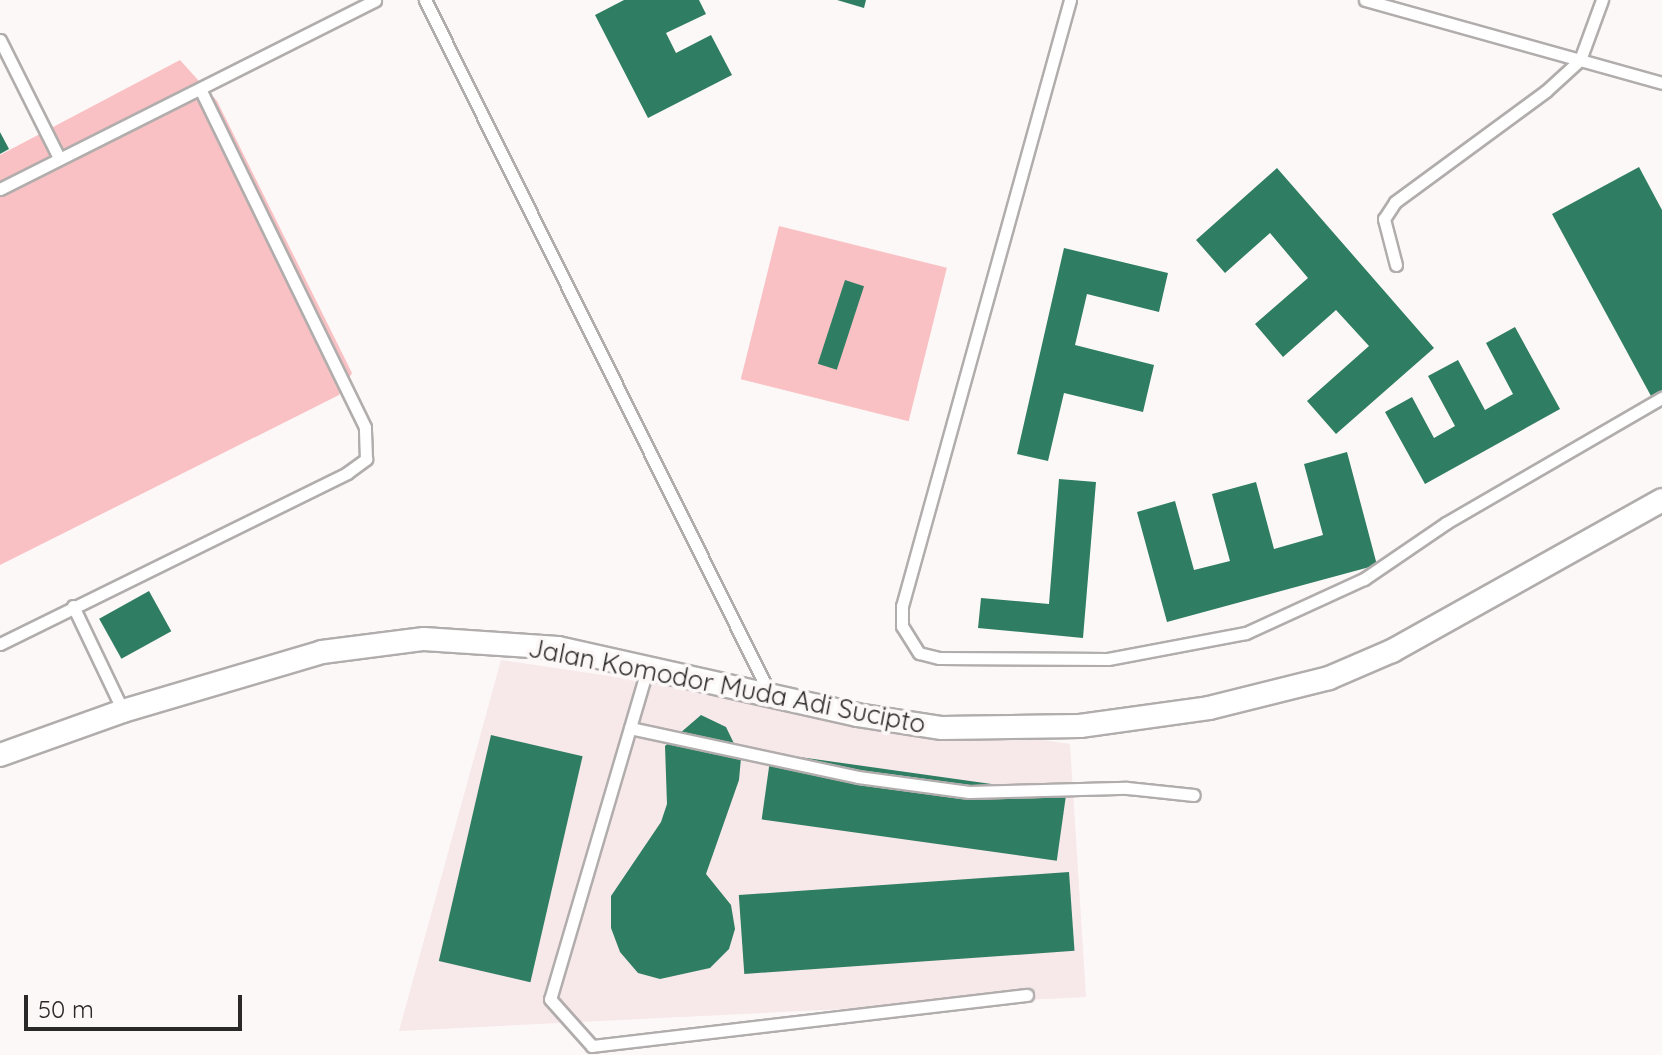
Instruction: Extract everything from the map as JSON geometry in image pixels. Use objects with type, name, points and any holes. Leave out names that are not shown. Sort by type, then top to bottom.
[{"type":"street","name":"Jalan Komodor Muda Adi Sucipto","points":[[0,755],[123,711],[373,642],[424,639],[558,648],[772,698],[942,728],[1016,730],[1080,726],[1271,695],[1329,678],[1448,624],[1662,500]]},
{"type":"lane","points":[[0,189],[375,0]]},
{"type":"lane","points":[[425,0],[772,698]]},
{"type":"lane","points":[[1070,0],[902,606],[902,626],[919,653],[939,658],[1108,659],[1246,633],[1364,579],[1446,523],[1662,398]]},
{"type":"lane","points":[[1365,0],[1662,83]]},
{"type":"lane","points":[[1396,265],[1384,219],[1395,202],[1546,91],[1580,60],[1602,0]]},
{"type":"lane","points":[[0,40],[59,158]]},
{"type":"lane","points":[[0,644],[347,473],[369,452],[365,427],[200,89]]},
{"type":"lane","points":[[73,606],[123,711]]},
{"type":"lane","points":[[647,670],[550,999],[592,1046],[1027,995]]},
{"type":"lane","points":[[630,728],[858,777],[969,792],[1127,788],[1194,795]]},
{"type":"shaded area","points":[[180,60],[217,101],[352,373],[339,395],[0,565],[0,155]]},
{"type":"shaded area","points":[[779,226],[947,268],[909,421],[741,379]]},
{"type":"shaded area","points":[[501,660],[1070,744],[1086,997],[399,1031]]},
{"type":"building","points":[[624,0],[699,0],[706,14],[666,33],[676,53],[711,35],[732,75],[648,118],[595,15]]},
{"type":"building","points":[[837,0],[866,0],[864,8]]},
{"type":"building","points":[[0,132],[9,149],[0,154]]},
{"type":"building","points":[[1639,167],[1662,210],[1662,390],[1651,396],[1552,214]]},
{"type":"building","points":[[1277,168],[1434,348],[1336,434],[1307,401],[1369,346],[1336,310],[1283,357],[1255,324],[1308,278],[1270,233],[1225,273],[1196,240]]},
{"type":"building","points":[[1064,248],[1168,273],[1159,312],[1087,294],[1075,345],[1154,365],[1143,412],[1064,393],[1048,461],[1017,454]]},
{"type":"building","points":[[845,280],[864,286],[837,370],[818,364]]},
{"type":"building","points":[[1515,327],[1560,409],[1425,484],[1385,412],[1412,397],[1434,438],[1455,426],[1428,376],[1458,360],[1485,410],[1513,394],[1486,343]]},
{"type":"building","points":[[1347,452],[1377,565],[1167,622],[1137,512],[1175,501],[1194,570],[1230,561],[1212,494],[1256,482],[1274,549],[1323,535],[1304,464]]},
{"type":"building","points":[[1059,479],[1096,482],[1083,638],[978,628],[981,598],[1049,604]]},
{"type":"building","points":[[149,591],[171,631],[121,659],[99,619]]},
{"type":"building","points":[[701,715],[726,727],[741,758],[739,780],[706,874],[731,905],[735,929],[729,949],[710,968],[660,979],[638,973],[620,952],[611,928],[611,896],[661,822],[667,804],[665,746]]},
{"type":"building","points":[[491,735],[583,756],[530,982],[439,961]]},
{"type":"building","points":[[771,753],[1066,794],[1057,861],[762,819]]},
{"type":"building","points":[[1069,872],[1075,951],[744,974],[739,895]]}]
